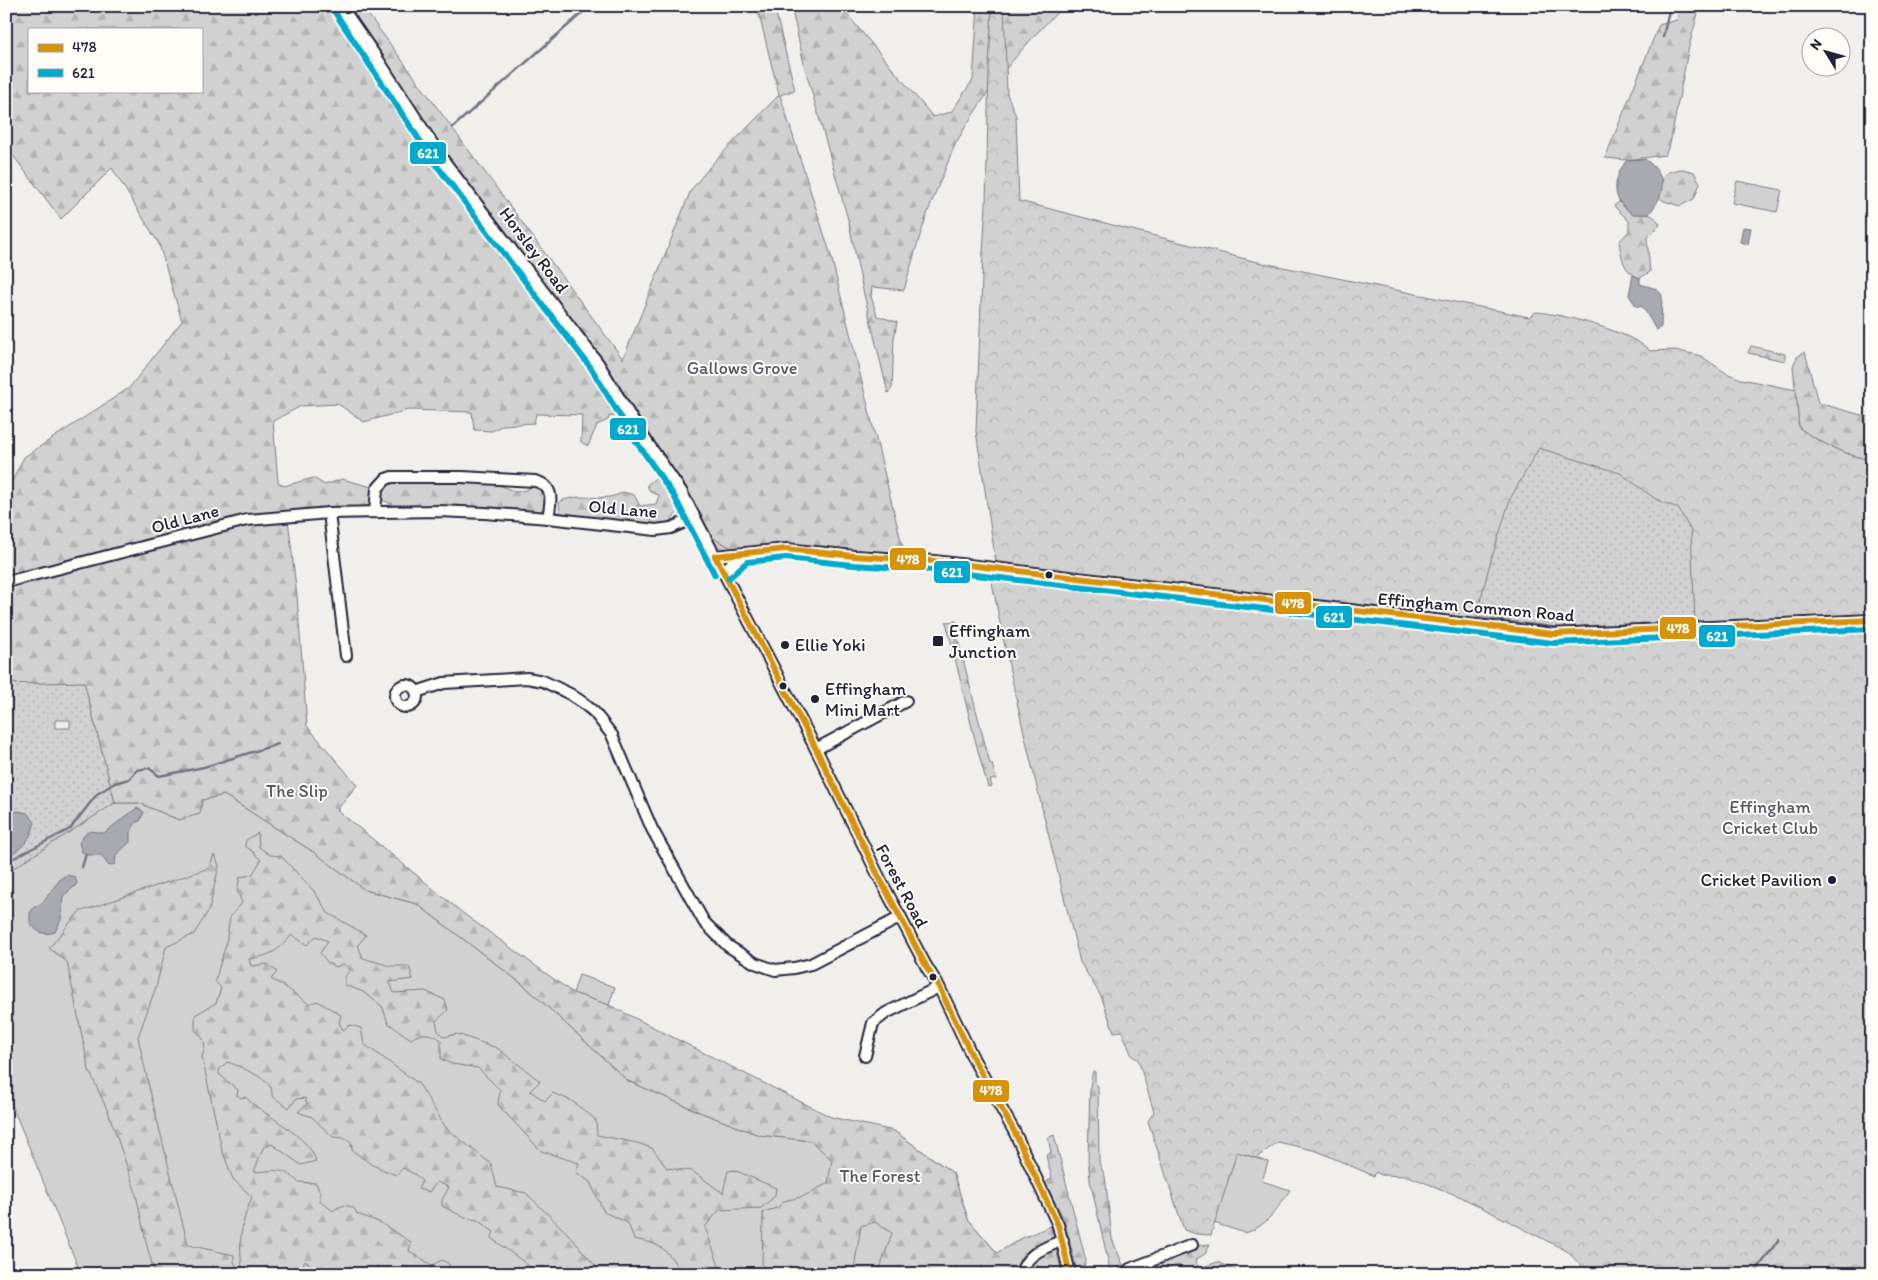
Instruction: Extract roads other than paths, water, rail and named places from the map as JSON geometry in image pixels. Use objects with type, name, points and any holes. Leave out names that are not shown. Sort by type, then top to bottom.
[{"type":"street","name":"Horsley Road","points":[[341,6],[441,157],[598,362],[638,429],[681,491],[694,518]]},
{"type":"street","points":[[375,512],[377,488],[386,479],[392,477],[462,477],[543,483],[551,498],[548,518]]},
{"type":"street","name":"Old Lane","points":[[6,582],[247,520],[329,512],[475,512],[548,518],[650,530],[671,528],[694,518]]},
{"type":"street","points":[[329,512],[346,656]]},
{"type":"street","name":"Forest Road","points":[[694,518],[716,556],[816,749],[857,835],[939,987],[974,1060],[1014,1131],[1053,1212],[1070,1274]]},
{"type":"street","name":"Effingham Common Road","points":[[716,556],[786,548],[854,556],[934,561],[1553,634],[1872,620]]},
{"type":"street","points":[[723,571],[743,554]]},
{"type":"street","points":[[416,692],[444,683],[527,678],[543,681],[582,702],[594,712],[612,735],[652,829],[704,922],[728,946],[755,963],[775,970],[811,964],[901,917]]},
{"type":"street","points":[[816,749],[906,701]]},
{"type":"street","points":[[865,1056],[873,1023],[886,1013],[939,987]]},
{"type":"street","points":[[1021,1274],[1024,1263],[1031,1256],[1062,1240]]},
{"type":"street","points":[[1124,1274],[1130,1269],[1192,1245]]},
{"type":"waterway","points":[[453,127],[590,6]]},
{"type":"waterway","points":[[1663,37],[1670,6]]},
{"type":"waterway","points":[[6,862],[70,829],[97,794],[115,783],[129,779],[137,770],[149,768],[159,776],[204,767],[278,744]]},
{"type":"waterway","points":[[82,867],[86,854]]},
{"type":"waterway","points":[[1754,1274],[1779,1239]]},
{"type":"place","name":"Effingham Junction","points":[[938,641]]},
{"type":"place","name":"Ellie Yoki","points":[[785,645]]},
{"type":"place","name":"Effingham Mini Mart","points":[[815,699]]},
{"type":"place","name":"Cricket Pavilion","points":[[1832,880]]},
{"type":"park label","name":"Gallows Grove","points":[[742,368]]},
{"type":"park label","name":"The Slip","points":[[297,791]]},
{"type":"park label","name":"Effingham Cricket Club","points":[[1770,818]]},
{"type":"park label","name":"The Forest","points":[[880,1176]]}]
